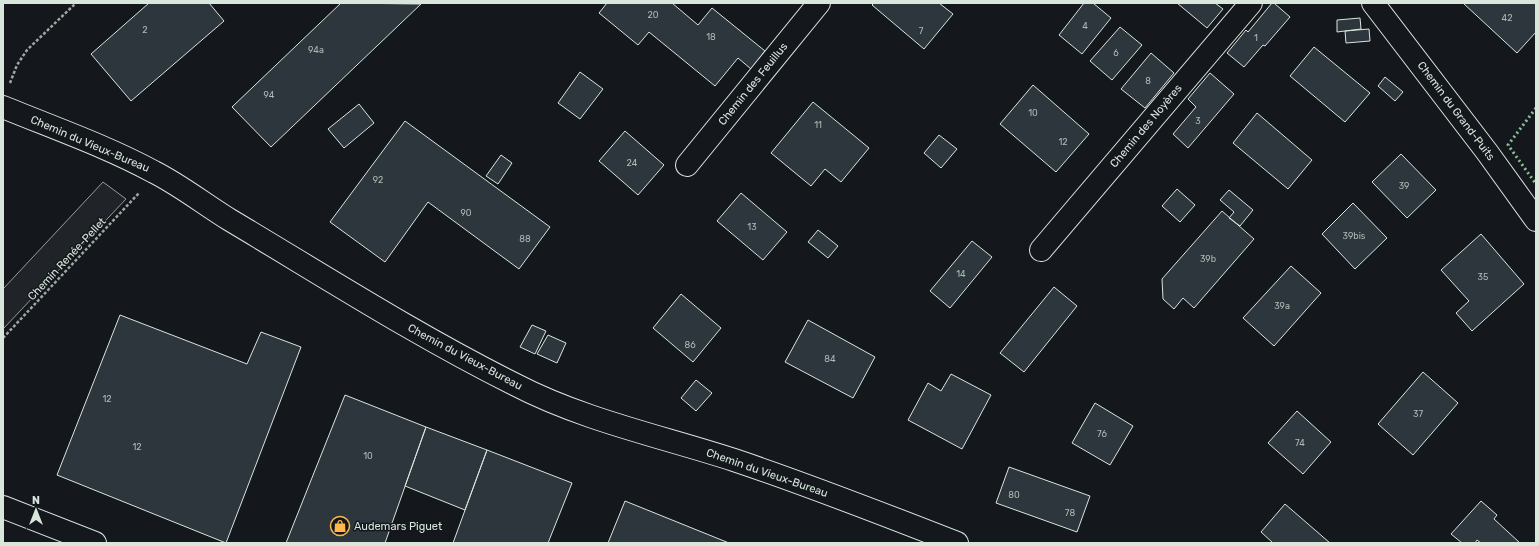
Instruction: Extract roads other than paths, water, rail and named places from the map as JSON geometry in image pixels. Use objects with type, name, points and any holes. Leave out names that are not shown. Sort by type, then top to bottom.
[{"type":"street","name":"Chemin des Feuillus","points":[[686,166],[819,3]]},
{"type":"street","name":"Chemin des Noyères","points":[[1041,250],[1251,3]]},
{"type":"street","name":"Chemin du Grand-Puits","points":[[1373,3],[1487,152],[1536,220]]},
{"type":"street","name":"Chemin du Vieux-Bureau","points":[[3,108],[90,142],[157,173],[215,211],[387,314],[447,349],[516,386],[587,415],[735,460],[957,543]]},
{"type":"street","points":[[3,507],[95,543]]},
{"type":"place","name":"Audemars Piguet","points":[[340,526]]}]
